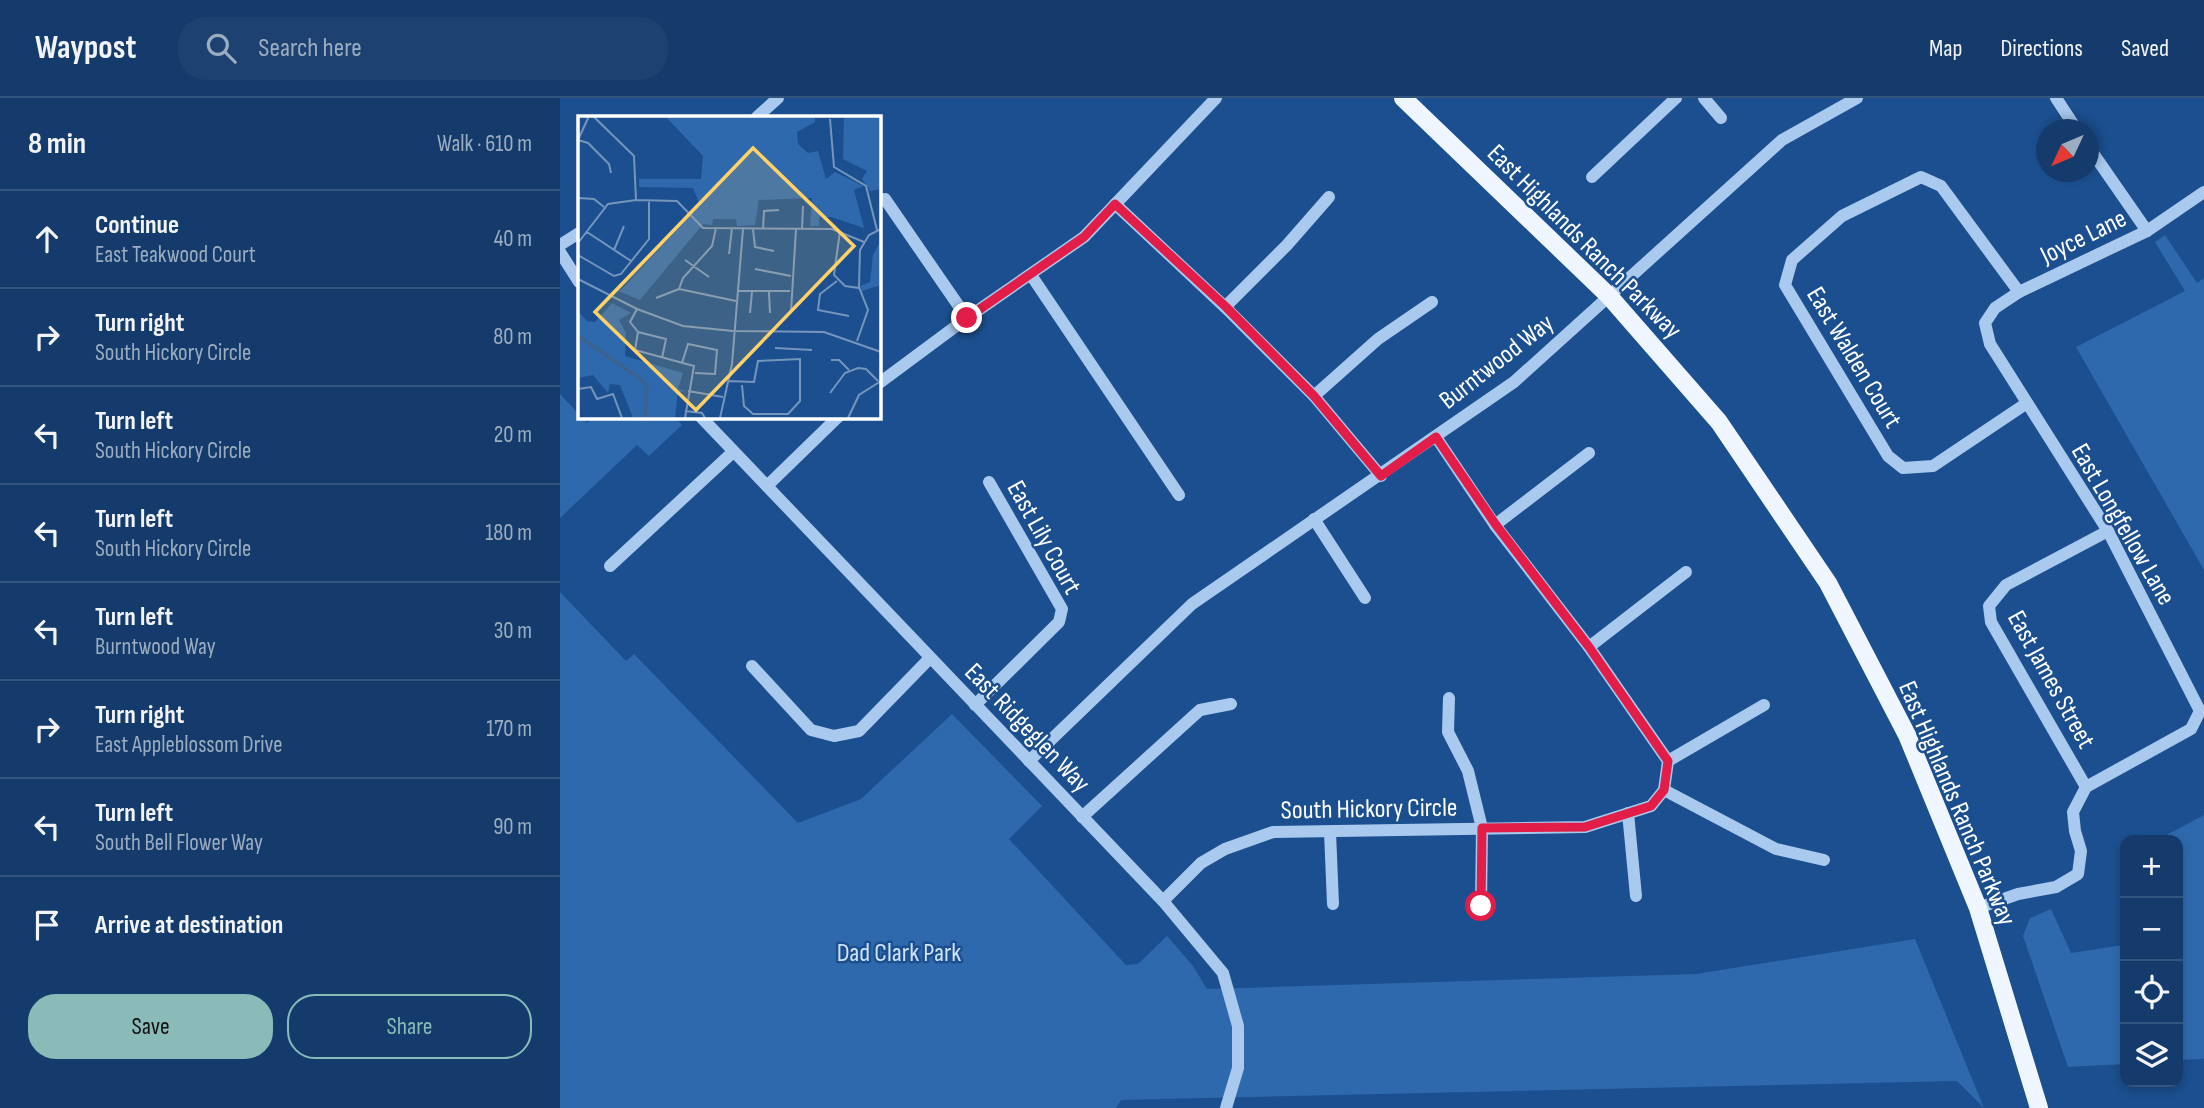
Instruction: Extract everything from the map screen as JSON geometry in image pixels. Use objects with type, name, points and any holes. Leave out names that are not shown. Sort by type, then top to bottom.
[{"type":"main road","name":"East Highlands Ranch Parkway","points":[[1403,98],[1609,296],[1719,422],[1828,583],[1907,735],[1978,908],[2039,1108]]},
{"type":"street","points":[[758,116],[778,98]]},
{"type":"street","points":[[880,383],[1084,237],[1216,98]]},
{"type":"street","points":[[1592,177],[1676,98]]},
{"type":"street","name":"Burntwood Way","points":[[1029,761],[1192,604],[1514,382],[1782,140],[1857,98]]},
{"type":"street","points":[[2056,98],[2070,119]]},
{"type":"street","points":[[1707,99],[1721,118]]},
{"type":"street","points":[[2099,162],[2147,231]]},
{"type":"street","name":"East Walden Court","points":[[2019,292],[1941,186],[1921,177],[1842,216],[1792,260],[1785,285],[1888,456],[1903,468],[1933,466],[2027,403]]},
{"type":"street","name":"Joyce Lane","points":[[1985,323],[1995,308],[2019,292],[2147,231],[2204,192]]},
{"type":"street","points":[[1226,307],[1329,197]]},
{"type":"street","points":[[885,199],[967,318]]},
{"type":"street","points":[[1115,204],[1226,307],[1314,396],[1381,476]]},
{"type":"street","points":[[560,245],[578,234]]},
{"type":"street","points":[[560,252],[578,280]]},
{"type":"street","points":[[1031,275],[1179,495]]},
{"type":"street","points":[[1314,396],[1378,339],[1432,302]]},
{"type":"street","name":"East Longfellow Lane","points":[[1985,323],[1990,344],[2108,531],[2200,711],[2190,729],[2086,787]]},
{"type":"street","name":"East Ridgeglen Way","points":[[702,418],[1163,901],[1223,973],[1238,1026],[1238,1068],[1226,1108]]},
{"type":"street","points":[[767,486],[837,418]]},
{"type":"street","points":[[1436,437],[1496,525],[1589,647],[1668,761],[1664,790],[1776,849],[1824,860]]},
{"type":"street","points":[[610,566],[733,452]]},
{"type":"street","points":[[1496,525],[1588,453]]},
{"type":"street","name":"East Lily Court","points":[[975,705],[1059,622],[1062,608],[989,482]]},
{"type":"street","points":[[1314,519],[1365,598]]},
{"type":"street","name":"East James Street","points":[[2086,787],[1990,622],[1989,606],[2006,585],[2108,531]]},
{"type":"street","points":[[1589,647],[1686,572]]},
{"type":"street","points":[[752,666],[811,730],[834,736],[859,731],[930,657]]},
{"type":"street","points":[[1448,698],[1448,732],[1468,771],[1482,828],[1481,906]]},
{"type":"street","points":[[1082,817],[1200,710],[1231,704]]},
{"type":"street","points":[[1668,761],[1764,705]]},
{"type":"street","points":[[1978,908],[2018,894],[2056,887],[2078,874],[2081,851],[2073,811],[2086,787]]},
{"type":"street","name":"South Hickory Circle","points":[[1163,901],[1200,863],[1225,849],[1273,832],[1585,827],[1651,806],[1664,790]]},
{"type":"street","points":[[1628,813],[1636,896]]},
{"type":"street","points":[[1330,832],[1333,904]]},
{"type":"green space","points":[[2165,235],[2197,283],[2204,278],[2204,570],[2076,347],[2185,291],[2155,242]]},
{"type":"green space","points":[[560,394],[578,413],[578,418],[582,418],[587,423],[594,418],[676,418],[682,425],[649,456],[637,445],[560,518]]},
{"type":"green space","name":"Dad Clark Park","points":[[560,592],[626,661],[634,654],[798,823],[861,799],[952,714],[1042,806],[1009,839],[1126,965],[1138,964],[1167,936],[1193,966],[1207,989],[1696,974],[1915,939],[1984,1108],[1957,1081],[1121,1100],[1116,1108],[560,1108]]},
{"type":"green space","points":[[2204,815],[2204,1059],[2183,1060],[2183,835],[2166,835]]},
{"type":"green space","points":[[2051,909],[2071,953],[2120,945],[2120,1064],[2068,1067],[2023,936],[2030,918]]},
{"type":"route","points":[[967,318],[1084,237],[1115,204],[1226,307],[1314,396],[1381,476],[1436,437],[1496,525],[1589,647],[1668,761],[1664,790],[1651,806],[1585,827],[1482,828],[1481,906]]}]
